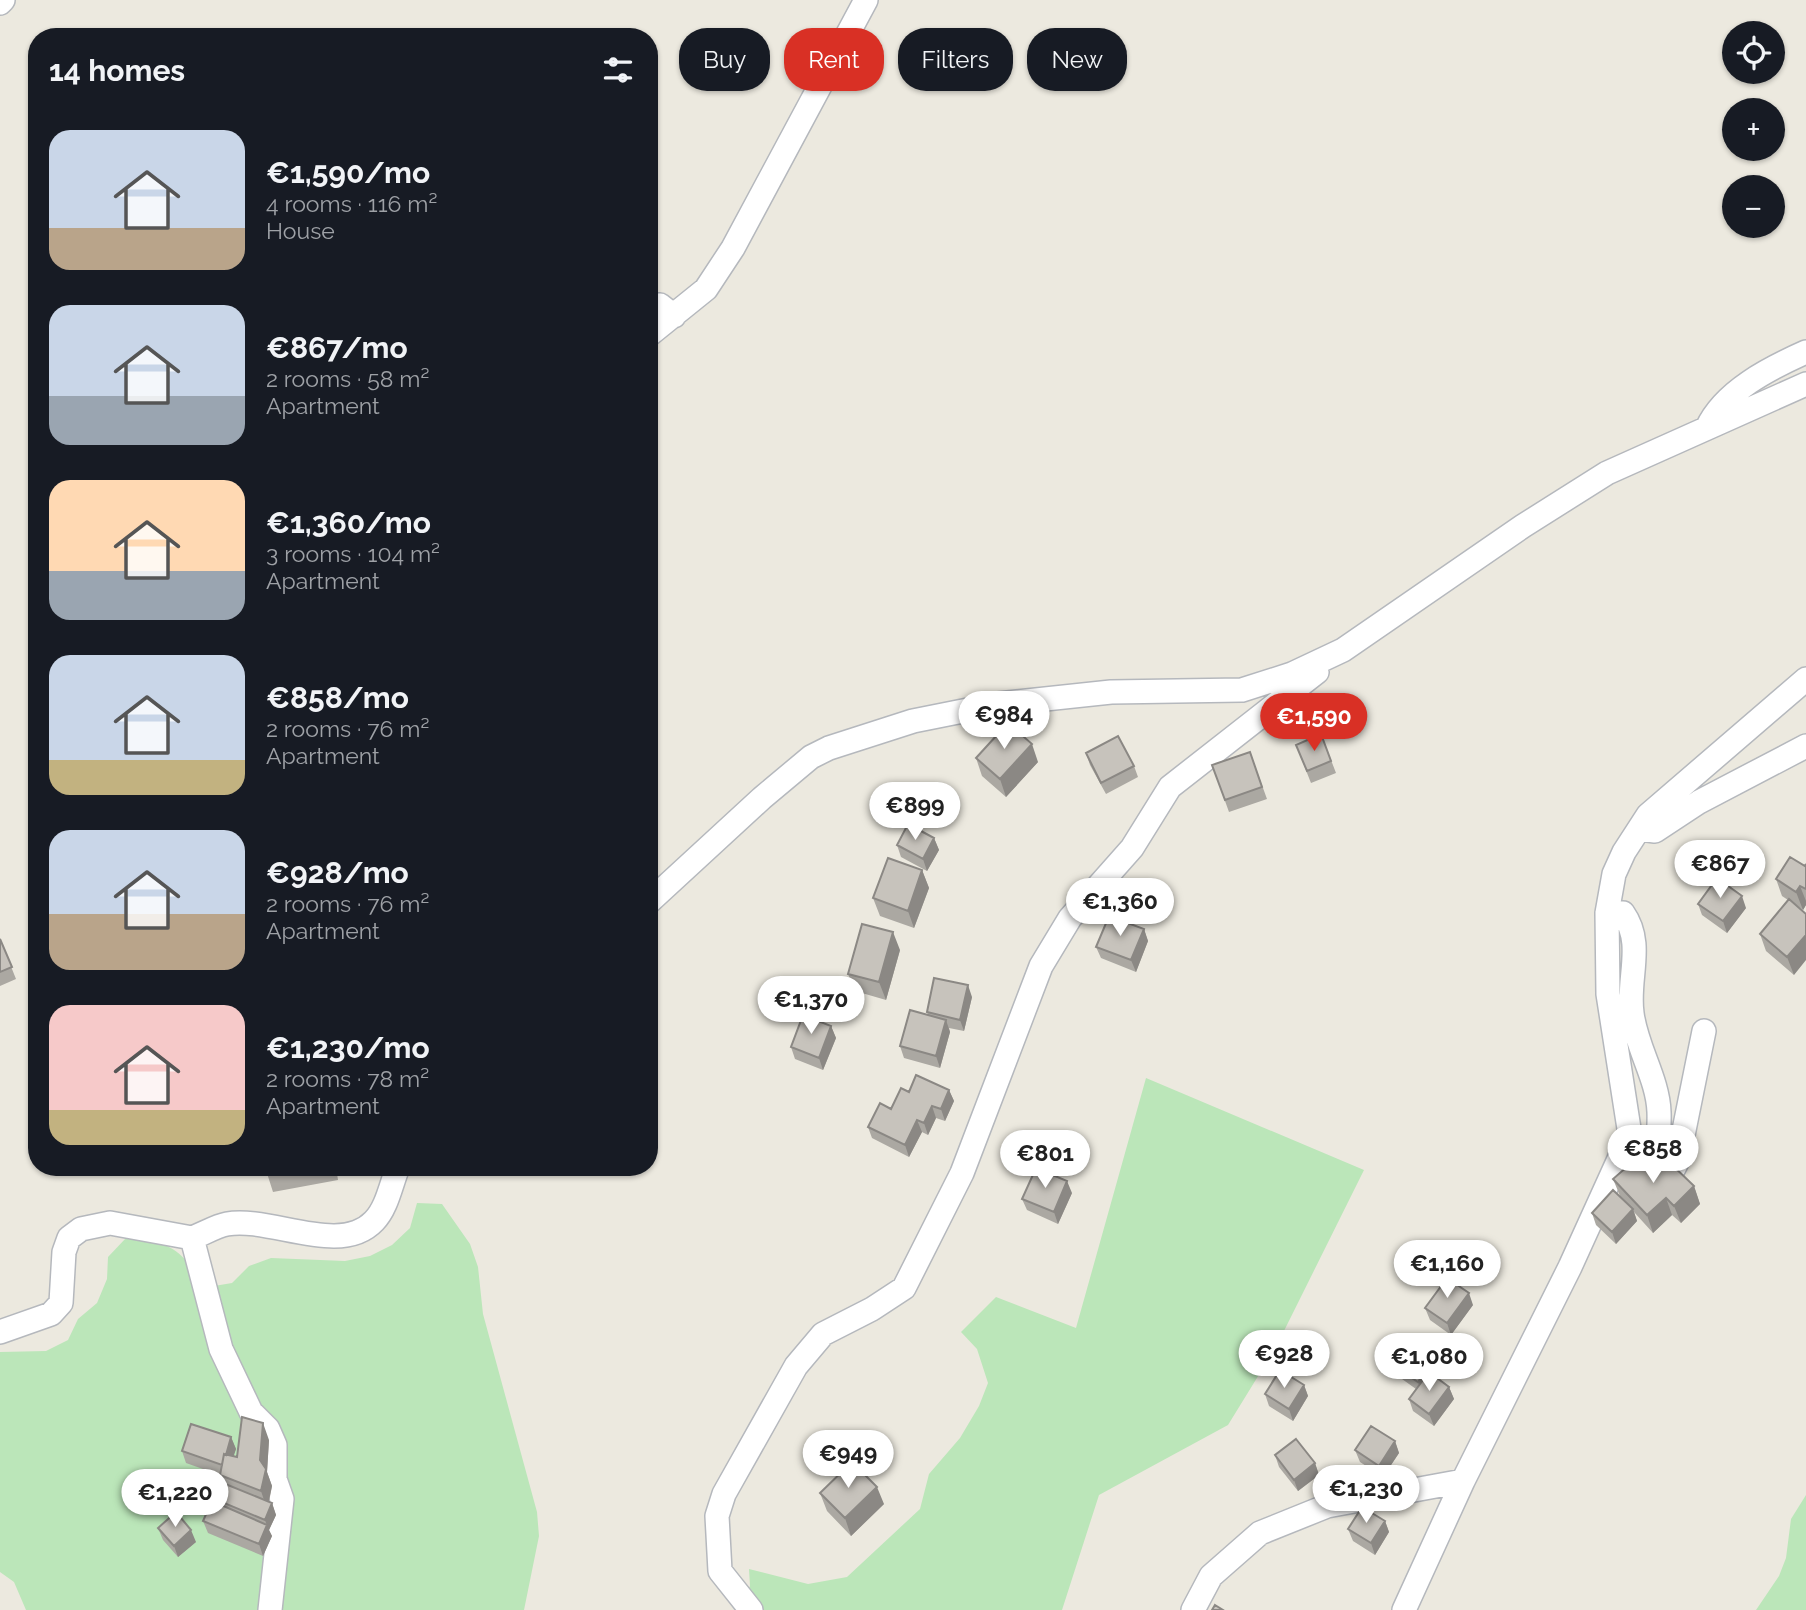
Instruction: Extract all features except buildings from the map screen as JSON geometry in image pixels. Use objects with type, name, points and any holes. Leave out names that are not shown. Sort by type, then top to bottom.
[{"type":"street","points":[[658,328],[706,289],[733,248],[866,0]]},
{"type":"street","points":[[658,305],[674,316]]},
{"type":"street","points":[[1707,428],[1722,403],[1777,365],[1806,352]]},
{"type":"street","points":[[751,1610],[720,1571],[717,1516],[724,1494],[796,1366],[823,1334],[872,1309],[904,1288],[962,1173],[1041,966],[1070,918],[1132,848],[1170,787],[1245,731],[1343,650],[1523,526],[1607,473],[1806,384]]},
{"type":"street","points":[[658,894],[778,784],[811,757],[829,748],[913,721],[998,704],[1098,693],[1242,690],[1292,674],[1343,650]]},
{"type":"street","points":[[1404,1610],[1463,1481],[1570,1267],[1630,1135],[1608,994],[1607,913],[1614,874],[1623,852],[1648,815],[1667,797],[1806,679]]},
{"type":"street","points":[[1640,829],[1655,831],[1699,802],[1806,746]]},
{"type":"street","points":[[1607,913],[1623,913],[1633,927],[1634,982],[1631,1011],[1659,1111],[1658,1150],[1669,1169],[1675,1167],[1678,1160],[1704,1031]]},
{"type":"street","points":[[0,1332],[51,1314],[61,1303],[64,1252],[69,1238],[81,1229],[110,1223],[192,1238],[227,1224],[259,1224],[320,1235],[358,1233],[380,1213],[394,1176]]},
{"type":"street","points":[[192,1238],[221,1349],[251,1412],[268,1429],[275,1445],[275,1479],[282,1499],[270,1610]]},
{"type":"street","points":[[1193,1610],[1211,1577],[1260,1533],[1327,1506],[1463,1481]]},
{"type":"green space","points":[[1146,1078],[1364,1170],[1276,1347],[1228,1425],[1099,1495],[1062,1610],[740,1610],[750,1586],[749,1569],[808,1584],[847,1577],[920,1509],[929,1474],[960,1438],[979,1406],[988,1383],[977,1349],[961,1332],[996,1297],[1076,1328]]},
{"type":"green space","points":[[417,1203],[442,1204],[470,1244],[478,1267],[483,1314],[537,1512],[539,1536],[524,1610],[26,1610],[14,1582],[0,1572],[0,1352],[46,1351],[68,1340],[78,1319],[97,1303],[107,1279],[108,1257],[126,1238],[156,1242],[174,1250],[190,1264],[208,1287],[232,1283],[249,1266],[271,1258],[345,1261],[370,1256],[392,1245],[410,1228]]},
{"type":"green space","points":[[1806,1495],[1806,1610],[1756,1610],[1779,1576],[1786,1558],[1791,1519]]}]
